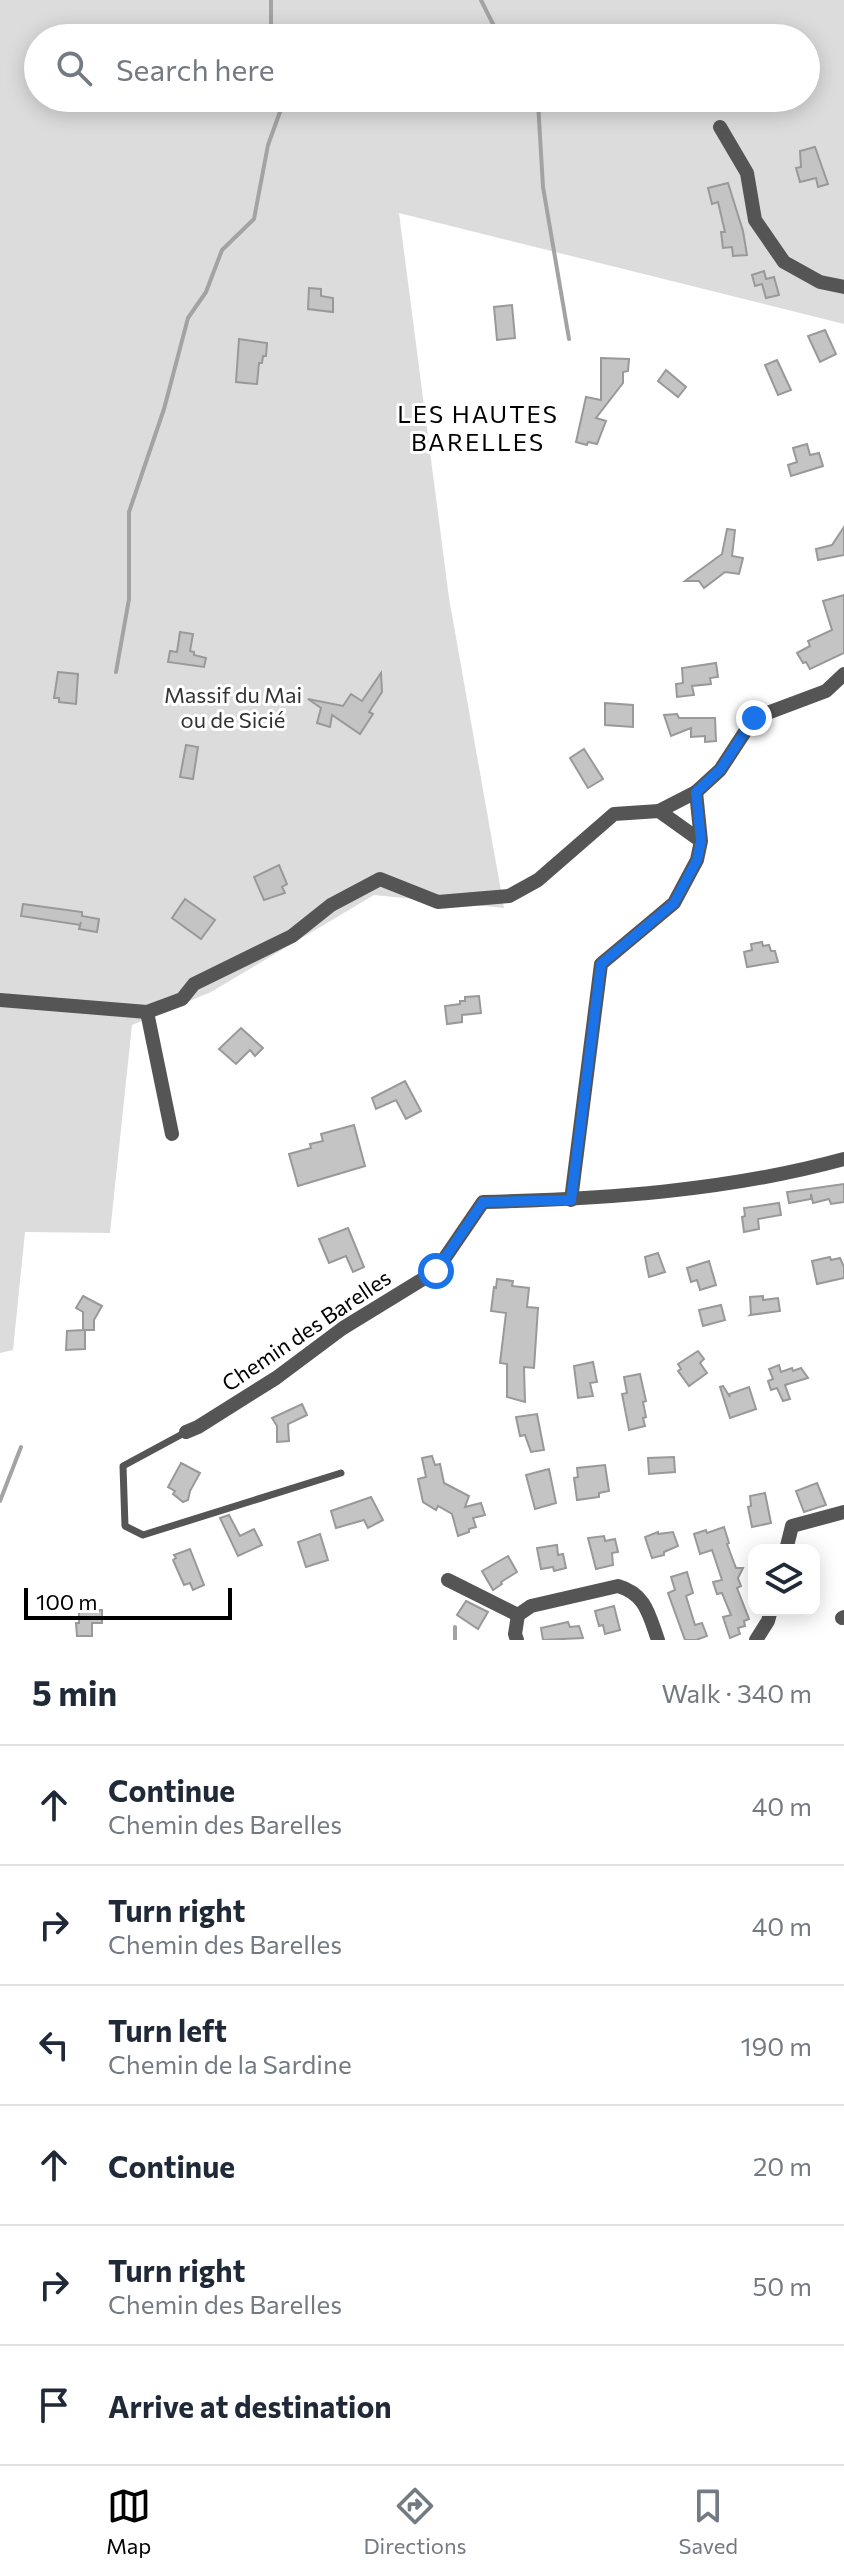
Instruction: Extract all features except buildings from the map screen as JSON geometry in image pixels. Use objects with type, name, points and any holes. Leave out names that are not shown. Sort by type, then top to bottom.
[{"type":"street","points":[[720,127],[747,173],[755,220],[784,262],[820,282],[844,287]]},
{"type":"street","points":[[0,1000],[147,1012],[182,999],[194,984],[292,936],[331,905],[380,879],[438,902],[509,896],[538,880],[614,814],[659,811],[696,792],[720,770],[754,718],[826,691],[844,674]]},
{"type":"street","points":[[571,1200],[601,964],[674,903],[697,860],[701,841],[696,792]]},
{"type":"street","points":[[659,811],[701,841]]},
{"type":"street","points":[[147,1012],[172,1134]]},
{"type":"street","name":"Chemin des Barelles","points":[[186,1432],[276,1378],[343,1328],[436,1271],[483,1202],[571,1200],[658,1192],[782,1174],[844,1159]]},
{"type":"street","points":[[788,1544],[792,1526],[844,1512]]},
{"type":"street","points":[[448,1580],[518,1615]]},
{"type":"street","points":[[517,1640],[518,1615],[531,1606],[618,1586],[631,1590],[645,1604],[658,1640]]},
{"type":"street","points":[[756,1640],[769,1616]]},
{"type":"lane","points":[[186,1432],[123,1466],[125,1526],[143,1535],[341,1473]]},
{"type":"green space","name":"Massif du Mai ou de Sicié","points":[[0,0],[844,0],[844,324],[399,213],[449,598],[504,908],[374,895],[211,992],[132,1025],[110,1233],[25,1232],[13,1350],[0,1353]]},
{"type":"waterway","points":[[271,0],[271,24]]},
{"type":"waterway","points":[[481,0],[493,24]]},
{"type":"waterway","points":[[116,672],[129,599],[129,512],[164,409],[188,318],[206,292],[222,250],[254,219],[268,145],[280,112]]},
{"type":"waterway","points":[[539,112],[543,187],[569,339]]},
{"type":"waterway","points":[[0,1501],[21,1447]]},
{"type":"waterway","points":[[455,1627],[455,1640]]},
{"type":"district","name":"LES HAUTES BARELLES","points":[[478,427]]},
{"type":"route","points":[[436,1271],[483,1202],[571,1200],[601,964],[674,903],[697,860],[701,841],[696,792],[720,770],[754,718]]}]
